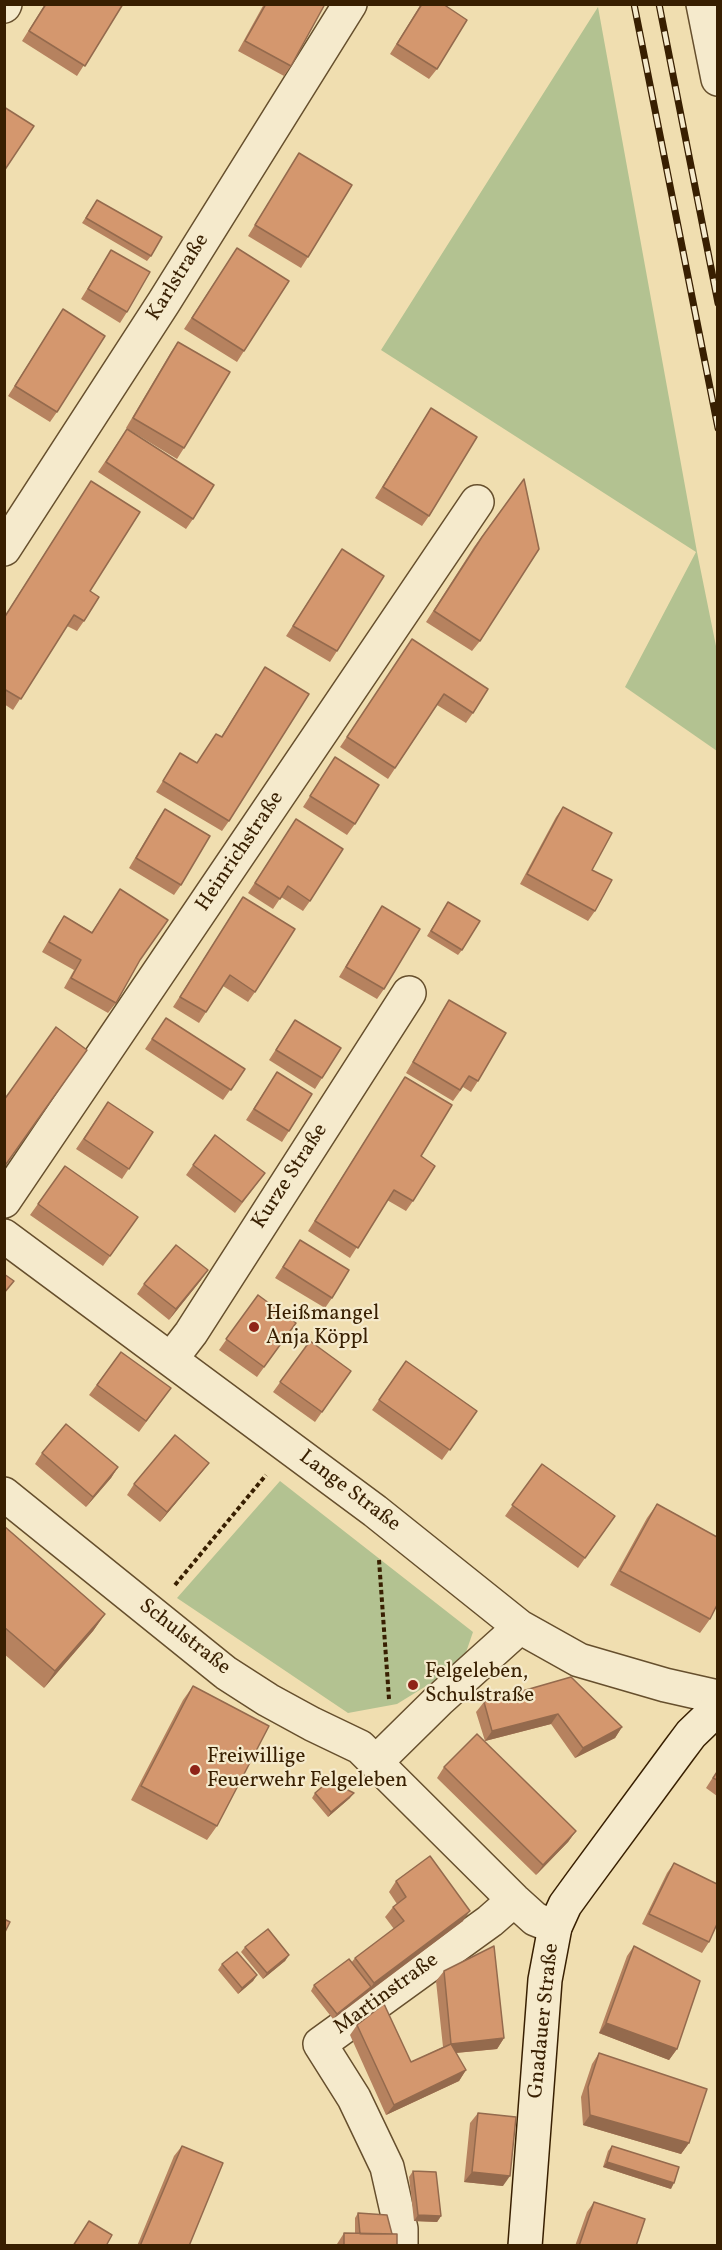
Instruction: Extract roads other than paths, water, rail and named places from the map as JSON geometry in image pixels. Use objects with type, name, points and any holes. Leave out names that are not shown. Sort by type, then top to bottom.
[{"type":"street","name":"Karlstraße","points":[[4,549],[164,302],[350,4]]},
{"type":"street","points":[[703,4],[717,79]]},
{"type":"street","name":"Heinrichstraße","points":[[4,1201],[477,502]]},
{"type":"street","name":"Kurze Straße","points":[[171,1359],[191,1333],[409,993]]},
{"type":"street","name":"Lange Straße","points":[[4,1236],[375,1511],[520,1627],[579,1660],[665,1685],[717,1697]]},
{"type":"street","name":"Schulstraße","points":[[4,1494],[226,1673],[268,1700],[360,1747],[514,1900],[536,1919],[555,1927]]},
{"type":"street","points":[[376,1762],[439,1700],[520,1627]]},
{"type":"street","name":"Gnadauer Straße","points":[[525,2246],[545,1980],[555,1927],[565,1905],[665,1769],[691,1734],[717,1708]]},
{"type":"street","name":"Martinstraße","points":[[400,2246],[401,2229],[387,2167],[354,2098],[320,2044],[490,1921],[514,1900]]},
{"type":"railway","points":[[634,4],[718,428]]},
{"type":"railway","points":[[659,4],[718,303]]},
{"type":"place","name":"Heißmangel Anja Köppl","points":[[254,1327]]},
{"type":"place","name":"Felgeleben, Schulstraße","points":[[413,1685]]},
{"type":"place","name":"Freiwillige Feuerwehr Felgeleben","points":[[195,1770]]}]
